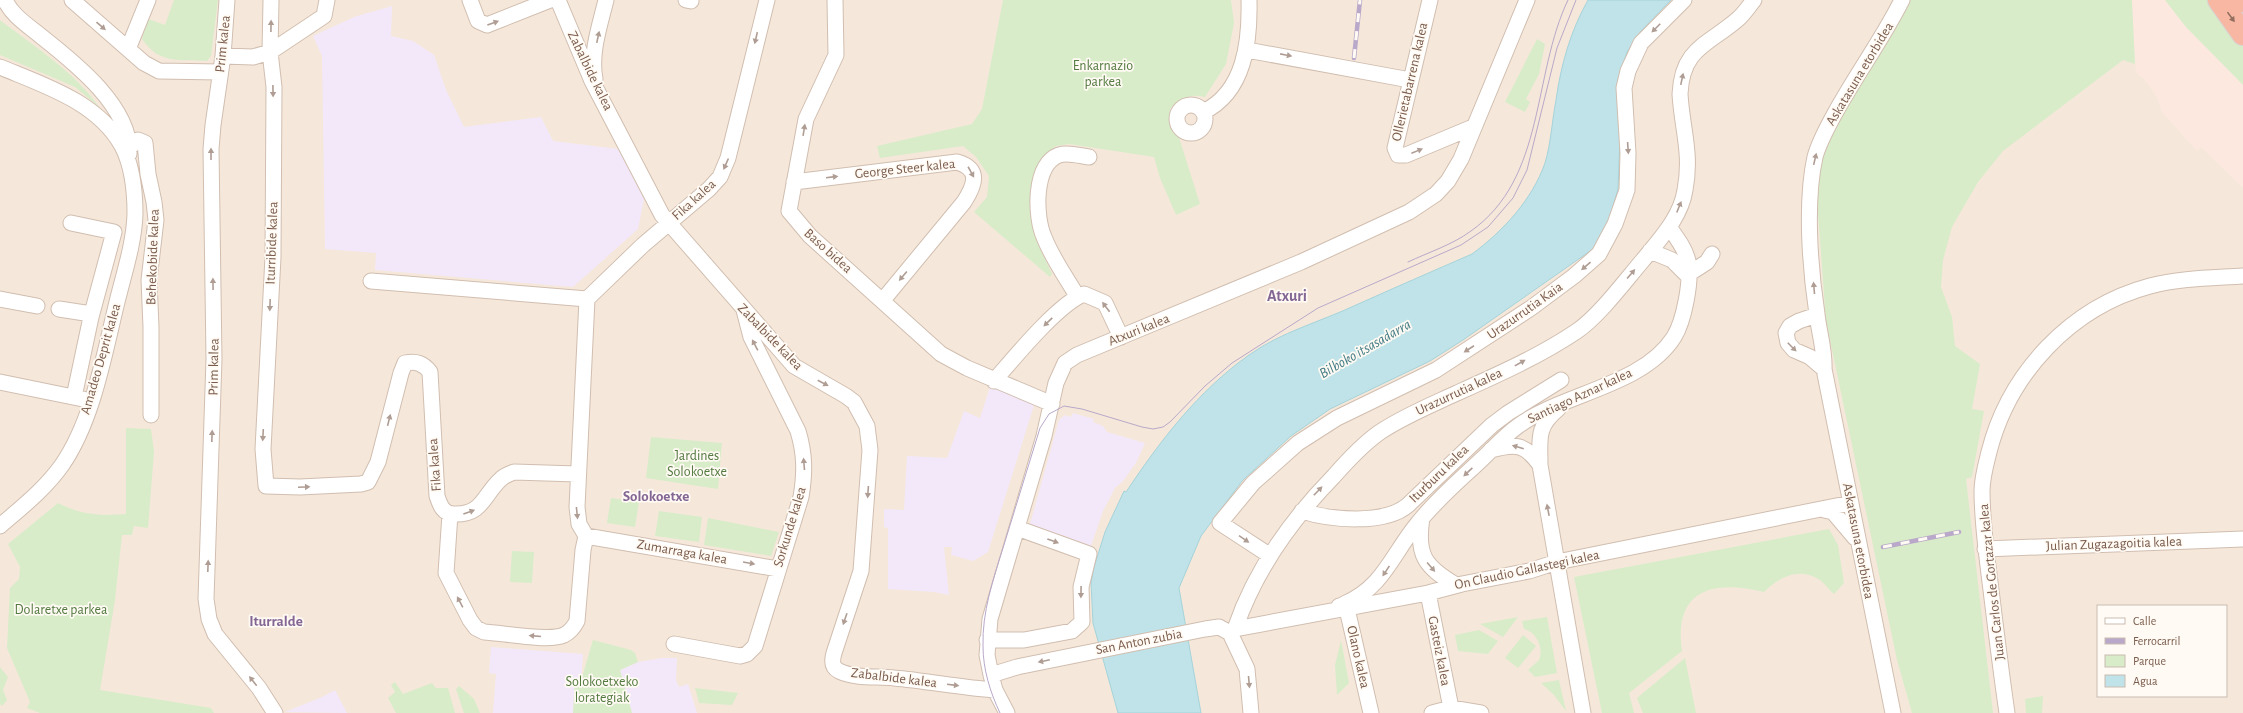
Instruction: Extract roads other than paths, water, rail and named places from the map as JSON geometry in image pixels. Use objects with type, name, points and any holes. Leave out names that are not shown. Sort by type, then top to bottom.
[{"type":"highway","points":[[2219,0],[2243,34]]},
{"type":"street","points":[[5,0],[14,13],[69,58],[105,96],[122,120],[129,156]]},
{"type":"street","points":[[72,0],[144,63],[159,71],[220,72]]},
{"type":"street","points":[[128,49],[148,0]]},
{"type":"street","name":"Prim kalea","points":[[227,0],[223,56],[211,149],[214,359],[206,599],[215,634],[259,688],[276,713]]},
{"type":"street","name":"Iturribide kalea","points":[[266,486],[262,449],[273,250],[274,87],[270,52],[271,0]]},
{"type":"street","points":[[223,56],[253,57],[270,52],[324,16],[328,0]]},
{"type":"street","points":[[470,0],[478,21],[488,25],[550,0]]},
{"type":"street","name":"Zabalbide kalea","points":[[558,0],[579,55],[662,215],[794,366],[854,402],[867,426],[870,450],[861,571],[834,653],[832,662],[834,667],[840,671],[858,676],[894,678],[995,690]]},
{"type":"street","points":[[597,89],[593,66],[606,0]]},
{"type":"street","name":"Fika kalea","points":[[587,299],[596,288],[720,178],[728,158],[767,0]]},
{"type":"street","name":"Baso bidea","points":[[834,0],[836,55],[806,118],[800,159],[789,211],[793,218],[810,236],[942,354],[994,381],[1052,404]]},
{"type":"street","points":[[1203,112],[1215,107],[1229,92],[1247,50],[1249,0]]},
{"type":"street","name":"Ollerietabarrena kalea","points":[[1430,0],[1395,148],[1398,155],[1406,155],[1473,127]]},
{"type":"street","name":"Atxuri kalea","points":[[1007,713],[995,690],[991,675],[987,640],[993,607],[1017,528],[1058,378],[1065,363],[1077,355],[1301,262],[1409,212],[1436,194],[1448,181],[1457,166],[1527,0]]},
{"type":"street","name":"Urazurrutia Kaia","points":[[1269,555],[1220,523],[1253,483],[1298,443],[1337,418],[1436,370],[1531,308],[1599,254],[1615,224],[1627,190],[1628,153],[1624,88],[1628,71],[1642,43],[1684,0]]},
{"type":"street","name":"Urazurrutia kalea","points":[[1233,630],[1246,600],[1269,555],[1302,511],[1346,462],[1380,432],[1414,412],[1511,368],[1577,331],[1589,321],[1655,246],[1673,222],[1685,192],[1688,172],[1687,135],[1680,94],[1680,84],[1687,62],[1699,48],[1739,18],[1754,0]]},
{"type":"street","name":"Askatasuna etorbidea","points":[[1893,713],[1824,368],[1825,356],[1817,315],[1810,218],[1811,183],[1816,156],[1842,99],[1890,24],[1902,0]]},
{"type":"street","points":[[1247,50],[1410,80]]},
{"type":"street","points":[[0,67],[82,105],[104,124],[129,156]]},
{"type":"street","points":[[104,124],[107,108],[105,96]]},
{"type":"street","points":[[104,124],[114,121],[114,109]]},
{"type":"street","name":"Behekobide kalea","points":[[129,156],[138,140],[145,143],[148,174],[155,208],[154,239],[149,280],[152,327],[151,415]]},
{"type":"street","points":[[1077,296],[1043,236],[1038,203],[1042,177],[1050,161],[1065,154],[1089,157]]},
{"type":"street","name":"Amadeo Deprit kalea","points":[[0,526],[43,488],[62,465],[77,438],[91,400],[130,251],[135,214],[134,192],[129,156]]},
{"type":"street","name":"George Steer kalea","points":[[794,182],[957,162],[966,164],[971,170],[974,177],[972,190],[964,202],[883,300]]},
{"type":"street","points":[[71,223],[114,232],[91,317],[74,397]]},
{"type":"street","name":"Santiago Aznar kalea","points":[[1338,609],[1359,598],[1383,575],[1411,531],[1422,517],[1518,426],[1545,410],[1567,402],[1640,369],[1663,352],[1674,337],[1680,322],[1687,289],[1688,275],[1688,262],[1679,241],[1669,226]]},
{"type":"street","points":[[1655,246],[1688,275],[1707,262],[1712,254]]},
{"type":"street","name":"Juan Carlos de Gortazar kalea","points":[[2007,713],[1985,548],[1982,490],[1992,439],[2003,410],[2021,380],[2050,345],[2071,326],[2092,311],[2127,294],[2175,281],[2243,276]]},
{"type":"street","points":[[371,281],[587,299],[583,401],[577,474],[579,524],[586,536],[583,550],[577,622],[572,630],[564,635],[548,637],[484,632],[476,628],[470,620],[446,573],[450,514],[463,514],[474,511],[500,479],[507,474],[514,472],[577,474]]},
{"type":"street","points":[[994,381],[1020,350],[1077,296],[1084,294],[1105,304],[1122,337]]},
{"type":"street","points":[[0,299],[37,306]]},
{"type":"street","points":[[59,308],[85,313],[91,317]]},
{"type":"street","name":"Sorkunde kalea","points":[[674,644],[740,656],[747,654],[755,646],[801,497],[805,472],[803,448],[798,431],[751,337],[744,310]]},
{"type":"street","points":[[1817,315],[1799,321],[1790,326],[1786,333],[1788,343],[1794,350],[1810,357],[1824,368]]},
{"type":"street","name":"Fika kalea","points":[[266,486],[300,487],[361,484],[368,482],[378,462],[401,372],[405,363],[412,362],[424,364],[430,372],[437,496],[441,508],[450,514]]},
{"type":"street","name":"Iturburu kalea","points":[[1302,511],[1330,518],[1347,519],[1395,514],[1408,505],[1492,425],[1508,413],[1561,380]]},
{"type":"street","points":[[0,382],[91,400]]},
{"type":"street","points":[[1567,402],[1545,421],[1540,430],[1540,465],[1583,713]]},
{"type":"street","points":[[1491,450],[1508,445],[1520,447],[1530,452],[1540,465]]},
{"type":"street","name":"On Claudio Gallastegi kalea","points":[[1205,629],[1219,627],[1233,630],[1428,593],[1456,585],[1529,571],[1557,562],[1824,510],[1851,503]]},
{"type":"street","points":[[1824,510],[1833,512],[1843,521],[1859,543]]},
{"type":"street","points":[[1422,517],[1419,537],[1422,553],[1428,564],[1439,575],[1456,585]]},
{"type":"street","points":[[987,640],[1024,640],[1072,631],[1082,622],[1081,587],[1089,554],[1017,528]]},
{"type":"street","points":[[1529,571],[1551,547],[1553,535]]},
{"type":"street","name":"Zumarraga kalea","points":[[586,536],[778,569]]},
{"type":"street","name":"Julian Zugazagoitia kalea","points":[[1985,548],[2243,539]]},
{"type":"street","name":"Gasteiz kalea","points":[[1428,593],[1451,708]]},
{"type":"street","name":"Olano kalea","points":[[1338,609],[1371,713]]},
{"type":"street","name":"San Anton zubia","points":[[991,675],[1017,667],[1205,629]]},
{"type":"street","points":[[1233,630],[1238,653],[1247,668],[1251,713]]},
{"type":"street","points":[[1432,713],[1451,708],[1481,713]]},
{"type":"water","name":"Bilboko itsasadarra","points":[[1588,0],[1671,0],[1641,31],[1627,52],[1617,85],[1620,139],[1618,189],[1609,220],[1593,249],[1463,340],[1430,361],[1330,409],[1291,436],[1242,481],[1201,536],[1179,588],[1201,713],[1118,713],[1093,623],[1091,583],[1094,567],[1105,532],[1124,491],[1126,492],[1152,454],[1181,418],[1213,384],[1249,355],[1287,334],[1472,254],[1505,225],[1532,190],[1545,163],[1549,148],[1558,87],[1567,49],[1576,24]]},
{"type":"tram line","points":[[1408,262],[1448,244],[1471,231],[1495,209],[1513,183],[1525,154],[1534,124],[1548,60],[1557,29],[1568,0]]},
{"type":"tram line","points":[[1000,713],[990,689],[984,663],[983,633],[986,608],[1040,428],[1049,414],[1064,406],[1082,409],[1142,427],[1153,429],[1163,427],[1170,422],[1205,386],[1232,363],[1318,308],[1461,245],[1488,227],[1513,198],[1527,170],[1557,48],[1576,0]]},
{"type":"railway","points":[[1354,58],[1360,0]]},
{"type":"railway","points":[[1883,547],[1959,532]]},
{"type":"district","name":"Atxuri","points":[[1287,296]]},
{"type":"district","name":"Solokoetxe","points":[[656,496]]},
{"type":"district","name":"Iturralde","points":[[276,621]]},
{"type":"park label","name":"Enkarnazio parkea","points":[[1103,74]]},
{"type":"park label","name":"Jardines Solokoetxe","points":[[697,464]]},
{"type":"park label","name":"Dolaretxe parkea","points":[[61,610]]},
{"type":"park label","name":"Solokoetxeko lorategiak","points":[[602,690]]}]
